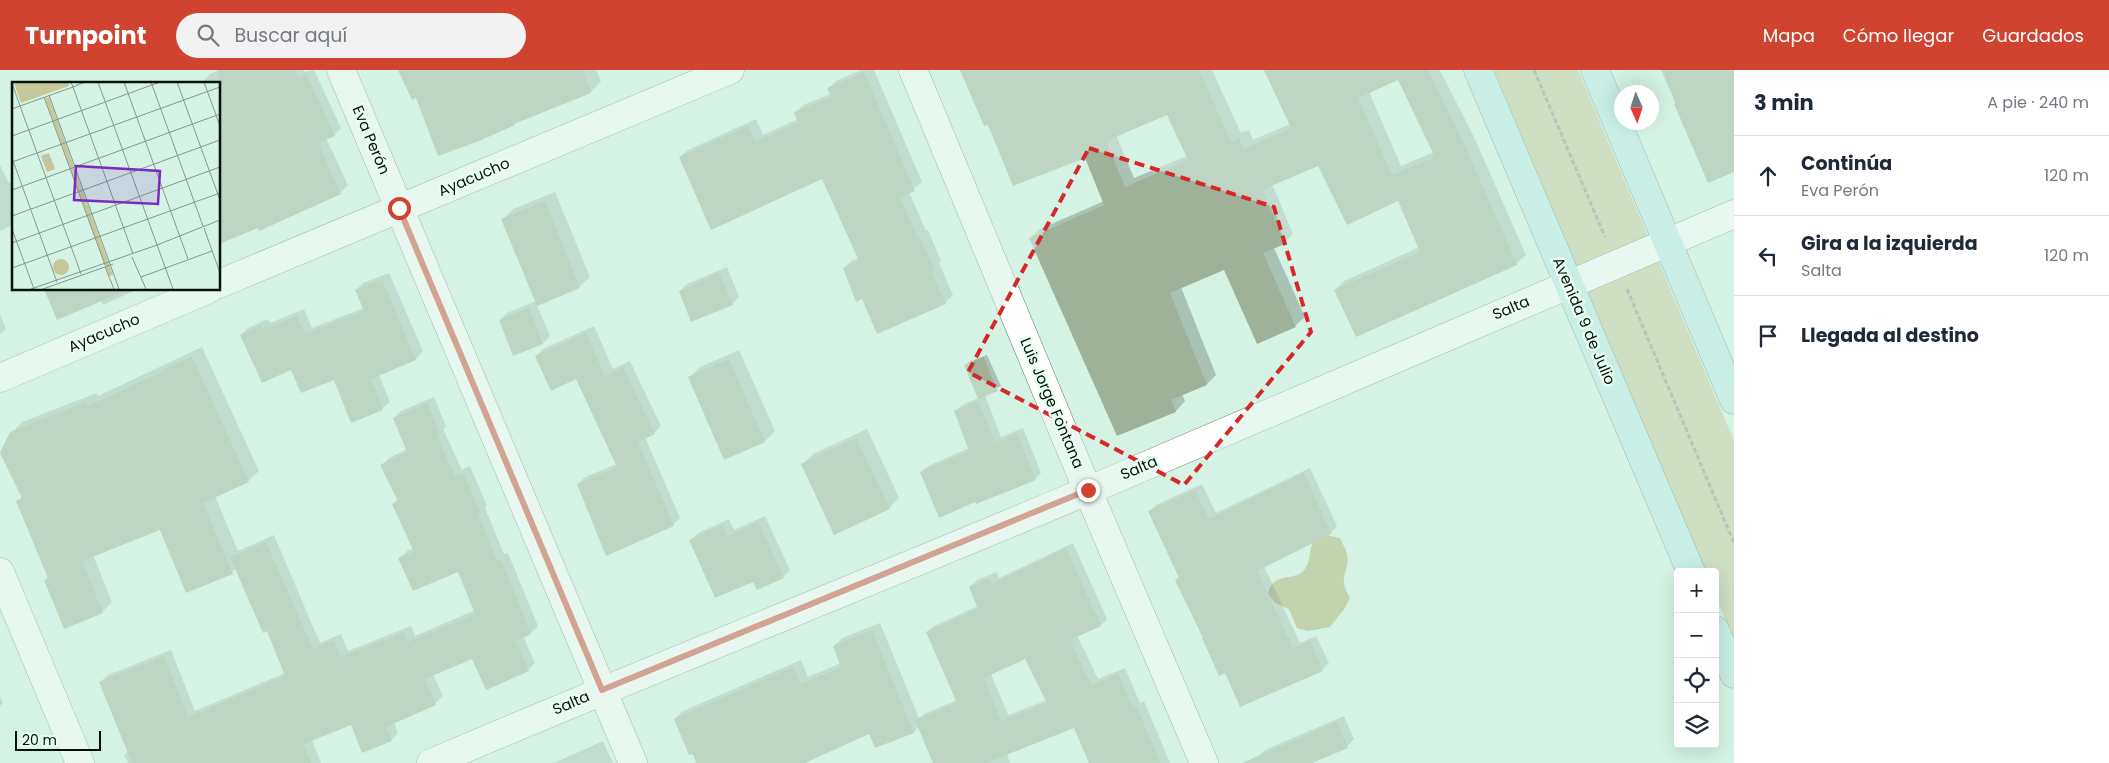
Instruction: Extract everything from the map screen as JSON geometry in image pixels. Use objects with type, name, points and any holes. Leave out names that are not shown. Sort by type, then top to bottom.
[{"type":"main road","name":"Avenida 9 de Julio","points":[[1478,70],[1689,568]]},
{"type":"main road","points":[[1596,70],[1734,400]]},
{"type":"main road","points":[[1719,639],[1734,674]]},
{"type":"street","name":"Eva Perón","points":[[341,70],[633,763]]},
{"type":"street","name":"Ayacucho","points":[[220,284],[730,70]]},
{"type":"street","name":"Luis Jorge Fontana","points":[[913,70],[1204,763]]},
{"type":"street","name":"Salta","points":[[431,763],[602,690],[1088,490],[1568,283],[1734,214]]},
{"type":"street","name":"Ayacucho","points":[[0,378],[207,290]]},
{"type":"street","points":[[0,572],[80,763]]},
{"type":"path","points":[[1534,70],[1734,543]]},
{"type":"highlighted area","points":[[1089,148],[1274,207],[1311,332],[1184,485],[968,372]]},
{"type":"green space","points":[[1494,70],[1578,70],[1734,441],[1734,640],[1719,605],[1719,568],[1703,568]]},
{"type":"green space","points":[[1321,534],[1340,538],[1345,548],[1348,560],[1344,584],[1350,598],[1345,608],[1330,627],[1308,631],[1297,628],[1289,609],[1275,603],[1268,594],[1274,582],[1301,573],[1305,569],[1308,564],[1311,547],[1316,538]]},
{"type":"building","points":[[219,70],[294,70],[298,78],[306,74],[335,136],[318,143],[341,194],[259,231],[258,228],[220,244]]},
{"type":"building","points":[[398,70],[582,70],[591,93],[514,124],[479,141],[438,156],[416,98],[412,100]]},
{"type":"building","points":[[960,70],[1199,70],[1231,142],[1239,138],[1244,149],[1291,128],[1264,70],[1428,70],[1465,146],[1517,265],[1356,337],[1334,290],[1420,252],[1398,201],[1347,225],[1318,166],[1262,190],[1285,244],[1263,253],[1296,327],[1257,344],[1224,270],[1170,293],[1207,385],[1171,400],[1176,412],[1117,436],[1029,238],[1104,205],[1085,158],[1013,186],[988,125],[984,126]],"holes":[[[1398,80],[1435,157],[1392,175],[1358,98]],[[1167,115],[1188,160],[1125,187],[1106,141]]]},
{"type":"building","points":[[1663,70],[1734,70],[1734,172],[1708,183],[1674,104],[1676,103]]},
{"type":"building","points":[[864,72],[915,191],[900,197],[918,238],[920,237],[934,270],[931,271],[946,304],[877,334],[862,299],[856,302],[843,268],[859,261],[822,179],[711,230],[679,157],[748,126],[755,142],[798,123],[794,112],[831,97],[827,88]]},
{"type":"building","points":[[545,201],[580,288],[537,306],[501,219]]},
{"type":"building","points":[[719,273],[733,305],[691,322],[679,291]]},
{"type":"building","points":[[382,279],[416,360],[371,379],[383,410],[351,423],[334,380],[301,393],[291,370],[262,383],[240,335],[261,325],[263,330],[297,316],[305,334],[364,311],[355,290]]},
{"type":"building","points":[[44,290],[128,290],[57,320]]},
{"type":"building","points":[[529,308],[543,344],[513,356],[499,320]]},
{"type":"building","points":[[586,333],[605,376],[623,367],[655,434],[638,442],[674,526],[606,556],[577,484],[617,467],[576,379],[551,391],[535,356]]},
{"type":"building","points":[[192,357],[249,482],[203,503],[233,574],[186,593],[160,530],[82,561],[103,613],[64,629],[44,580],[48,578],[16,501],[22,498],[0,453],[10,432],[86,402],[88,406]]},
{"type":"building","points":[[984,357],[998,391],[978,399],[964,365]]},
{"type":"building","points":[[729,359],[765,442],[724,460],[688,377]]},
{"type":"building","points":[[978,401],[995,442],[1017,434],[1036,480],[976,504],[975,502],[939,518],[920,472],[969,451],[954,411]]},
{"type":"building","points":[[427,403],[440,434],[436,435],[455,476],[463,473],[481,514],[478,515],[497,561],[501,559],[531,634],[515,641],[529,671],[486,690],[472,659],[425,679],[436,705],[386,727],[392,741],[362,753],[351,725],[304,744],[311,763],[132,763],[99,682],[164,656],[188,717],[285,676],[267,631],[263,633],[230,557],[266,542],[313,649],[334,640],[341,657],[404,632],[408,642],[475,614],[458,572],[413,591],[398,558],[414,552],[392,504],[398,501],[380,465],[407,452],[393,418]]},
{"type":"building","points":[[856,438],[890,509],[834,535],[801,464]]},
{"type":"building","points":[[1304,473],[1331,534],[1257,571],[1293,648],[1310,641],[1323,671],[1240,707],[1225,673],[1219,676],[1175,580],[1179,578],[1148,511],[1195,490],[1209,519]]},
{"type":"building","points":[[758,522],[784,578],[757,590],[753,582],[715,598],[689,540],[722,525],[727,537]]},
{"type":"building","points":[[1066,548],[1101,626],[1070,640],[1091,685],[1118,674],[1133,708],[1137,707],[1160,763],[1089,763],[1074,728],[986,763],[933,763],[915,720],[957,703],[926,632],[978,609],[969,587],[990,578],[992,584]],"holes":[[[1025,659],[1047,703],[1001,721],[984,678]]]},
{"type":"building","points":[[872,630],[914,733],[875,748],[869,734],[805,763],[696,763],[693,754],[689,755],[674,719],[793,667],[801,684],[841,667],[833,646]]},
{"type":"building","points":[[1337,722],[1348,748],[1312,763],[1242,763]]},
{"type":"route","points":[[399,208],[602,690],[1088,490]]}]
